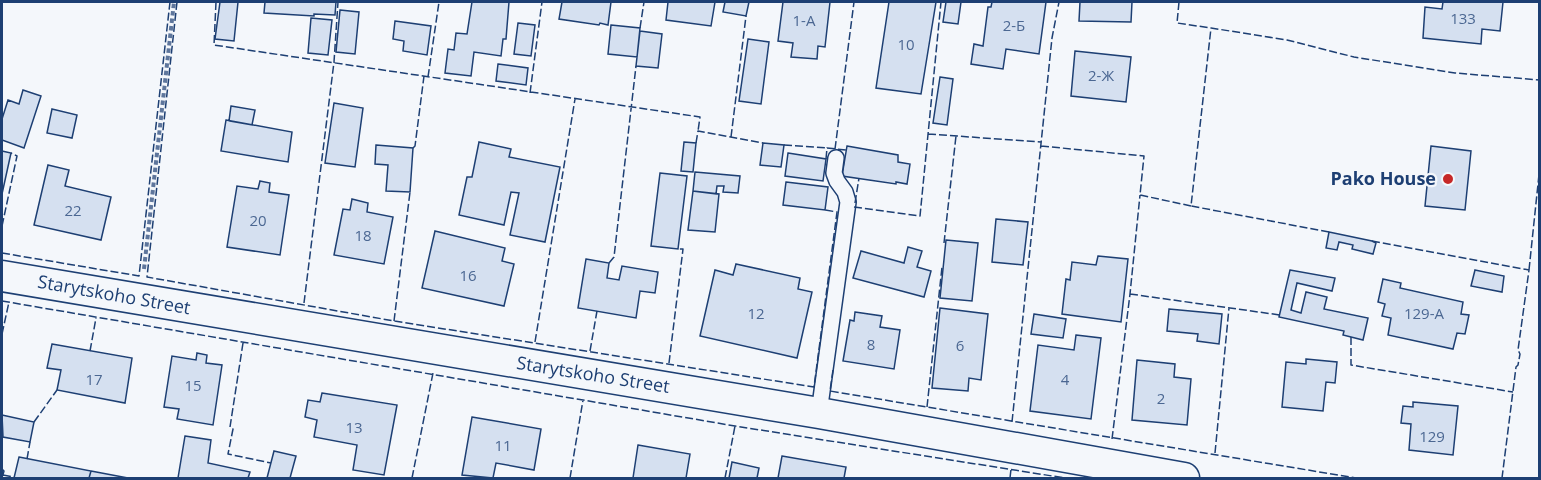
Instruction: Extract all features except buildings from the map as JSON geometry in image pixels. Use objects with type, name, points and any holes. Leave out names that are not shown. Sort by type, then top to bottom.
[{"type":"street","name":"Starytskoho Street","points":[[2,276],[819,413],[1184,478]]},
{"type":"lane","points":[[819,413],[848,202],[834,173],[836,158]]},
{"type":"path","points":[[142,300],[174,2]]},
{"type":"fence","points":[[2,253],[139,276],[170,2]]},
{"type":"fence","points":[[177,2],[147,277],[394,321],[814,387],[837,212],[825,210]]},
{"type":"fence","points":[[216,2],[214,45],[700,117],[698,131]]},
{"type":"fence","points":[[304,303],[334,62],[338,2]]},
{"type":"fence","points":[[428,77],[439,2]]},
{"type":"fence","points":[[530,93],[542,2]]},
{"type":"fence","points":[[640,28],[644,2]]},
{"type":"fence","points":[[835,149],[854,2]]},
{"type":"fence","points":[[854,207],[920,216],[941,2]]},
{"type":"fence","points":[[1012,422],[1052,38],[1059,2]]},
{"type":"fence","points":[[1179,2],[1177,23],[1211,28]]},
{"type":"fence","points":[[731,137],[746,16]]},
{"type":"fence","points":[[1329,232],[1191,206],[1211,28],[1287,40],[1354,57],[1455,73],[1540,80]]},
{"type":"fence","points":[[609,263],[614,257],[636,66]]},
{"type":"fence","points":[[413,148],[424,76]]},
{"type":"fence","points":[[535,342],[575,99]]},
{"type":"fence","points":[[696,143],[698,131],[763,143]]},
{"type":"fence","points":[[928,134],[1041,142]]},
{"type":"fence","points":[[944,243],[956,136]]},
{"type":"fence","points":[[784,145],[827,148]]},
{"type":"fence","points":[[1041,146],[1144,156],[1140,195],[1191,206]]},
{"type":"fence","points":[[826,159],[827,148],[846,150]]},
{"type":"fence","points":[[2,226],[17,156],[11,153]]},
{"type":"fence","points":[[1529,270],[1540,165]]},
{"type":"fence","points":[[855,203],[859,178]]},
{"type":"fence","points":[[394,321],[410,192]]},
{"type":"fence","points":[[1112,439],[1140,195]]},
{"type":"fence","points":[[1372,241],[1529,270],[1518,350],[1520,354],[1516,367],[1502,478]]},
{"type":"fence","points":[[669,363],[683,249],[678,249]]},
{"type":"fence","points":[[927,407],[942,267]]},
{"type":"fence","points":[[1130,294],[1280,315]]},
{"type":"fence","points":[[2,301],[735,426],[1065,478]]},
{"type":"fence","points":[[2,334],[9,302]]},
{"type":"fence","points":[[1215,453],[1229,308]]},
{"type":"fence","points":[[590,351],[597,311]]},
{"type":"fence","points":[[90,351],[96,318]]},
{"type":"fence","points":[[1351,337],[1351,365],[1513,392]]},
{"type":"fence","points":[[243,343],[228,454],[271,463]]},
{"type":"fence","points":[[833,370],[830,391],[1356,478]]},
{"type":"fence","points":[[412,478],[433,373]]},
{"type":"fence","points":[[34,422],[57,390]]},
{"type":"fence","points":[[570,478],[583,400]]},
{"type":"fence","points":[[725,478],[735,426]]},
{"type":"fence","points":[[27,459],[30,442]]},
{"type":"fence","points":[[2,469],[4,471],[2,478]]},
{"type":"fence","points":[[1010,478],[1011,469]]},
{"type":"fence","points":[[3,475],[14,477]]},
{"type":"place","name":"Pako House","points":[[1448,179]]}]
